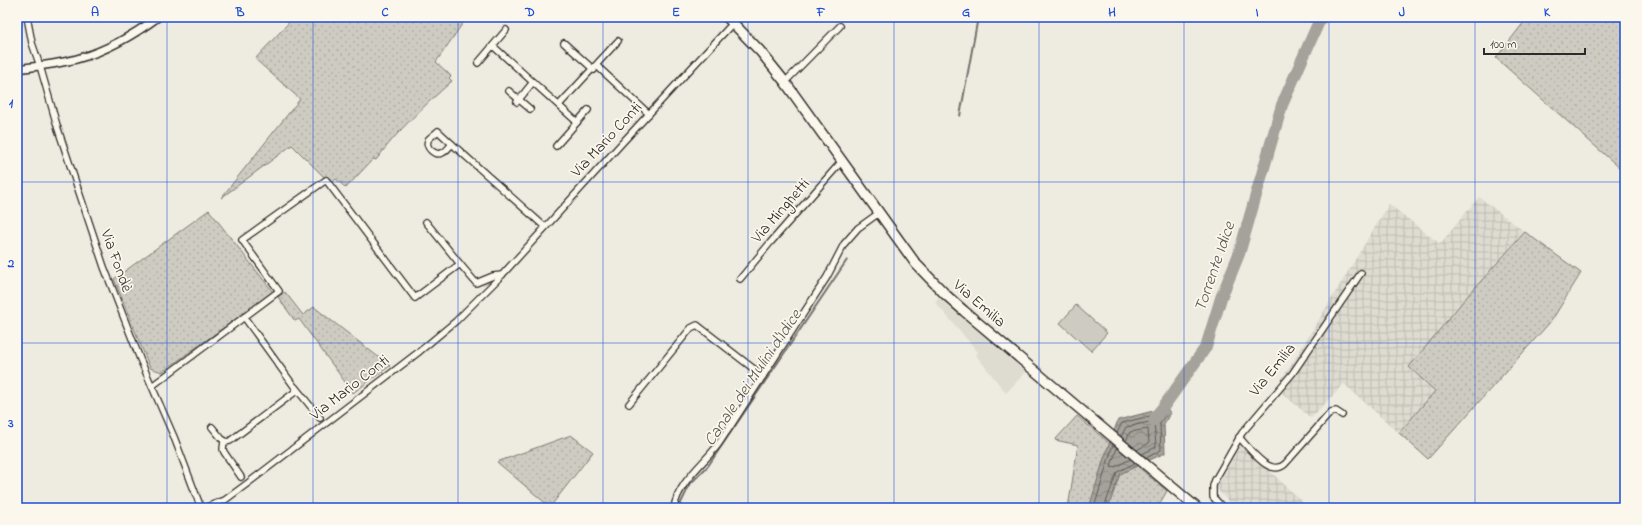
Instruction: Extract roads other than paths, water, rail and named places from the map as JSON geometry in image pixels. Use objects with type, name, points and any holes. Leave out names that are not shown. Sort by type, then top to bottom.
[{"type":"main road","name":"Via Emilia","points":[[730,20],[760,51],[785,82],[916,264],[946,295],[1081,411],[1198,508]]},
{"type":"street","name":"Via Fondè","points":[[28,17],[30,37],[58,129],[104,267],[140,359],[174,437],[201,508]]},
{"type":"street","points":[[17,69],[80,58],[108,48],[141,30],[158,17]]},
{"type":"street","name":"Via Mario Conti","points":[[204,508],[225,500],[456,321],[502,275],[649,114],[730,20]]},
{"type":"street","points":[[785,82],[840,26]]},
{"type":"street","points":[[478,63],[506,30]]},
{"type":"street","points":[[559,105],[595,68],[618,41]]},
{"type":"street","points":[[564,43],[649,114]]},
{"type":"street","points":[[493,46],[577,122]]},
{"type":"street","points":[[518,100],[533,82]]},
{"type":"street","points":[[509,91],[530,110]]},
{"type":"street","points":[[556,146],[588,110]]},
{"type":"street","points":[[452,144],[545,227]]},
{"type":"street","name":"Via Minghetti","points":[[740,279],[842,161]]},
{"type":"street","points":[[152,386],[279,291],[242,240],[326,180],[415,298],[460,264]]},
{"type":"street","points":[[674,508],[678,496],[686,482],[717,446],[827,277],[844,244],[858,228],[880,213]]},
{"type":"street","points":[[426,222],[476,283],[492,276],[502,275]]},
{"type":"street","name":"Via Emilia","points":[[1223,508],[1213,497],[1213,486],[1239,437],[1248,424],[1292,374],[1361,273]]},
{"type":"street","points":[[244,317],[320,418]]},
{"type":"street","points":[[629,404],[691,328],[697,324],[762,376]]},
{"type":"street","points":[[212,427],[226,442],[230,441],[288,398],[295,392],[295,386]]},
{"type":"street","points":[[1239,437],[1268,466],[1276,469],[1282,468],[1331,412],[1336,411],[1342,415]]},
{"type":"street","points":[[224,440],[224,452],[241,477]]},
{"type":"water","points":[[1160,403],[1171,413],[1164,424],[1165,453],[1120,474],[1108,508],[1089,508],[1104,458],[1118,420],[1153,411]]},
{"type":"waterway","name":"Canale dei Mulini d'Idice","points":[[960,116],[978,17]]},
{"type":"waterway","name":"Torrente Idice","points":[[1154,420],[1206,347],[1221,298],[1239,254],[1282,105],[1321,17]]},
{"type":"waterway","name":"Canale dei Mulini d'Idice","points":[[680,508],[690,484],[708,466],[847,260]]}]
